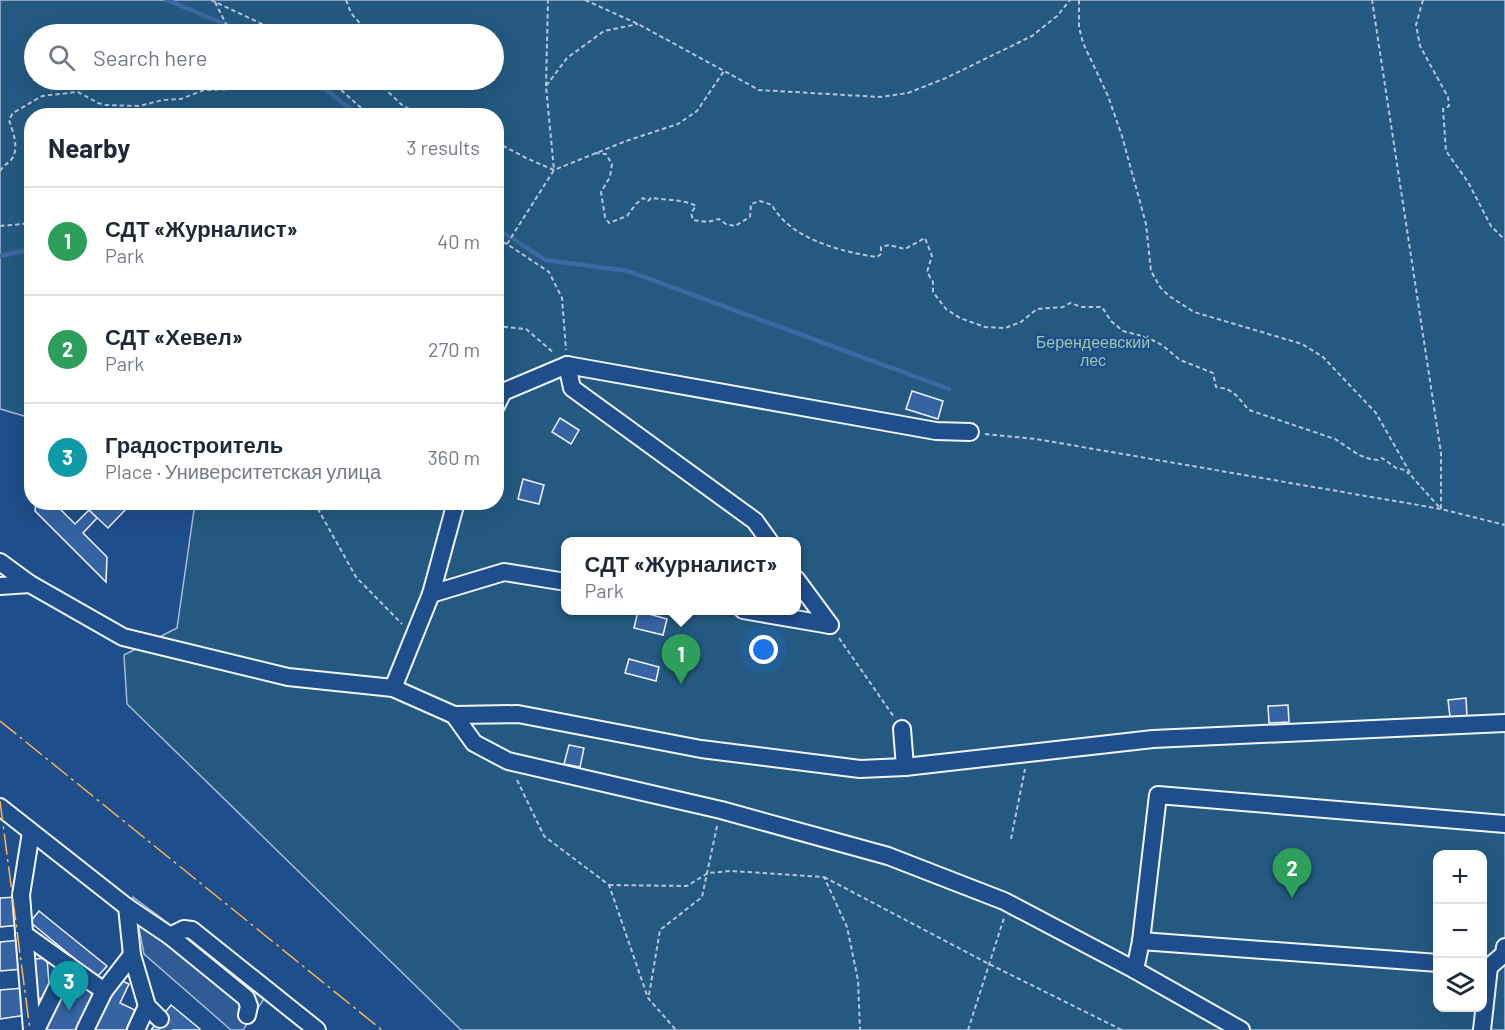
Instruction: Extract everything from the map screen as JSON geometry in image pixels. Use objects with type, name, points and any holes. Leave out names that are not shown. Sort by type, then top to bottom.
[{"type":"street","points":[[504,392],[567,365],[936,431],[970,432]]},
{"type":"street","points":[[567,365],[572,388],[755,521],[766,537]]},
{"type":"street","points":[[393,688],[431,594],[454,510]]},
{"type":"street","points":[[0,562],[30,584],[123,638],[288,677],[393,688],[454,715],[518,714],[701,749],[860,769],[905,767],[1153,740],[1505,723]]},
{"type":"street","points":[[431,594],[504,572],[561,581]]},
{"type":"street","points":[[0,586],[30,584]]},
{"type":"street","points":[[801,586],[830,625]]},
{"type":"street","points":[[771,615],[830,625]]},
{"type":"street","points":[[454,715],[474,743],[508,761],[721,810],[888,856],[1004,901],[1135,970],[1241,1030]]},
{"type":"street","points":[[902,729],[905,767]]},
{"type":"street","points":[[1135,970],[1141,941],[1158,795],[1505,824]]},
{"type":"street","points":[[0,807],[127,907],[171,936],[246,998],[249,1006],[247,1015]]},
{"type":"street","points":[[31,832],[21,895],[34,1030]]},
{"type":"street","points":[[127,907],[132,955],[147,1006],[160,1019]]},
{"type":"street","points":[[171,936],[184,929],[192,930],[317,1030]]},
{"type":"street","points":[[24,934],[104,991]]},
{"type":"street","points":[[1141,941],[1433,963]]},
{"type":"street","points":[[1487,965],[1504,952]]},
{"type":"street","points":[[86,1030],[104,991],[132,955]]},
{"type":"street","points":[[34,1030],[68,965]]},
{"type":"street","points":[[136,1030],[147,1006]]},
{"type":"street","points":[[1482,1030],[1483,1012]]},
{"type":"path","points":[[346,0],[351,13],[360,24]]},
{"type":"path","points":[[548,0],[546,86],[554,170]]},
{"type":"path","points":[[585,0],[638,24],[759,90],[880,97],[908,93],[946,78],[1032,36],[1057,16],[1070,0]]},
{"type":"path","points":[[1079,0],[1079,27],[1083,43],[1108,96],[1122,136],[1146,224],[1151,271],[1160,287],[1169,296],[1194,312],[1302,344],[1323,357],[1376,413],[1413,478]]},
{"type":"path","points":[[1372,0],[1441,453],[1441,509]]},
{"type":"path","points":[[1423,0],[1416,25],[1420,46],[1448,97],[1449,106],[1443,109],[1446,151],[1468,182],[1491,226],[1505,240]]},
{"type":"path","points":[[213,1],[226,24]]},
{"type":"path","points":[[213,1],[262,24]]},
{"type":"path","points":[[546,86],[567,58],[604,31],[638,24]]},
{"type":"path","points":[[507,244],[554,170],[626,141],[678,124],[696,111],[724,71]]},
{"type":"path","points":[[0,171],[12,159],[15,152],[15,138],[9,120],[13,113],[42,96],[78,92],[106,105],[140,106],[163,100],[182,99],[204,90]]},
{"type":"path","points":[[341,90],[361,108]]},
{"type":"path","points":[[386,90],[407,108]]},
{"type":"path","points":[[504,146],[554,170]]},
{"type":"path","points":[[595,153],[606,154],[612,164],[610,177],[601,192],[605,217],[609,223],[627,216],[643,198],[648,201],[651,198],[684,202],[696,206],[691,213],[693,220],[706,222],[719,219],[735,226],[750,217],[752,204],[760,201],[772,205],[777,214],[796,230],[824,244],[866,255],[877,257],[881,254],[881,247],[889,245],[905,249],[925,238],[932,256],[927,273],[933,282],[933,292],[946,309],[960,318],[985,327],[1005,328],[1021,322],[1037,309],[1063,307],[1070,303],[1083,307],[1102,307],[1111,321],[1123,331],[1146,337],[1180,360],[1213,373],[1216,387],[1227,389],[1236,395],[1249,410],[1335,439],[1359,455],[1370,459],[1382,458],[1396,468],[1405,470],[1441,509]]},
{"type":"path","points":[[0,226],[24,223]]},
{"type":"path","points":[[504,243],[549,272],[562,298],[567,365]]},
{"type":"path","points":[[504,327],[526,330],[567,365]]},
{"type":"path","points":[[970,432],[1036,439],[1441,509],[1505,525]]},
{"type":"path","points":[[318,510],[356,577],[414,637]]},
{"type":"path","points":[[830,625],[902,729]]},
{"type":"path","points":[[1011,839],[1028,754]]},
{"type":"path","points":[[508,761],[543,836],[609,885],[648,998],[676,1030]]},
{"type":"path","points":[[648,998],[660,930],[702,897],[721,810]]},
{"type":"path","points":[[609,885],[687,886],[708,873],[731,871],[824,877],[989,964],[1122,1030]]},
{"type":"path","points":[[824,877],[847,927],[858,980],[860,1030]]},
{"type":"path","points":[[968,1030],[1004,916],[1004,901]]},
{"type":"green space","name":"Берендеевский лес","points":[[0,0],[1505,0],[1505,1030],[461,1030],[127,704],[124,655],[177,628],[194,510],[504,510],[504,108],[24,108],[24,416],[0,409]]},
{"type":"shaded area","points":[[133,897],[266,996],[243,1030],[231,1030],[144,954]]},
{"type":"building","points":[[912,391],[943,401],[938,419],[906,409]]},
{"type":"building","points":[[560,418],[579,430],[571,444],[552,432]]},
{"type":"building","points":[[523,479],[544,485],[539,504],[518,499]]},
{"type":"building","points":[[61,510],[75,524],[89,510],[97,518],[83,533],[107,557],[106,582],[35,511]]},
{"type":"building","points":[[89,510],[125,510],[108,528]]},
{"type":"building","points":[[637,615],[652,615],[667,619],[663,635],[634,628]]},
{"type":"building","points":[[629,659],[659,667],[656,681],[625,673]]},
{"type":"building","points":[[1466,698],[1467,716],[1450,717],[1448,700]]},
{"type":"building","points":[[1288,705],[1289,722],[1269,723],[1268,706]]},
{"type":"building","points":[[569,745],[584,748],[580,767],[564,764]]},
{"type":"building","points":[[17,897],[19,925],[0,927],[0,898]]},
{"type":"building","points":[[39,911],[107,966],[97,977],[30,922]]},
{"type":"building","points":[[20,940],[23,969],[0,971],[0,942]]},
{"type":"building","points":[[47,958],[50,997],[38,999],[34,959]]},
{"type":"building","points":[[118,979],[129,984],[120,1003],[135,1010],[126,1030],[94,1030]]},
{"type":"building","points":[[67,980],[94,993],[77,1030],[44,1030]]},
{"type":"building","points":[[23,988],[26,1015],[0,1019],[0,990]]},
{"type":"building","points":[[171,1005],[200,1029],[151,1030]]},
{"type":"waterway","points":[[167,0],[224,24]]},
{"type":"waterway","points":[[327,90],[349,108]]},
{"type":"waterway","points":[[504,234],[545,260],[628,271],[949,389]]},
{"type":"waterway","points":[[0,256],[24,251]]},
{"type":"tunnel","points":[[160,1019],[172,1030]]},
{"type":"power","points":[[0,721],[382,1030]]},
{"type":"power","points":[[0,801],[30,1030]]},
{"type":"place","name":"СДТ «Журналист»","points":[[681,684]]},
{"type":"place","name":"СДТ «Хевел»","points":[[1292,898]]},
{"type":"place","name":"Градостроитель","points":[[69,1011]]}]
